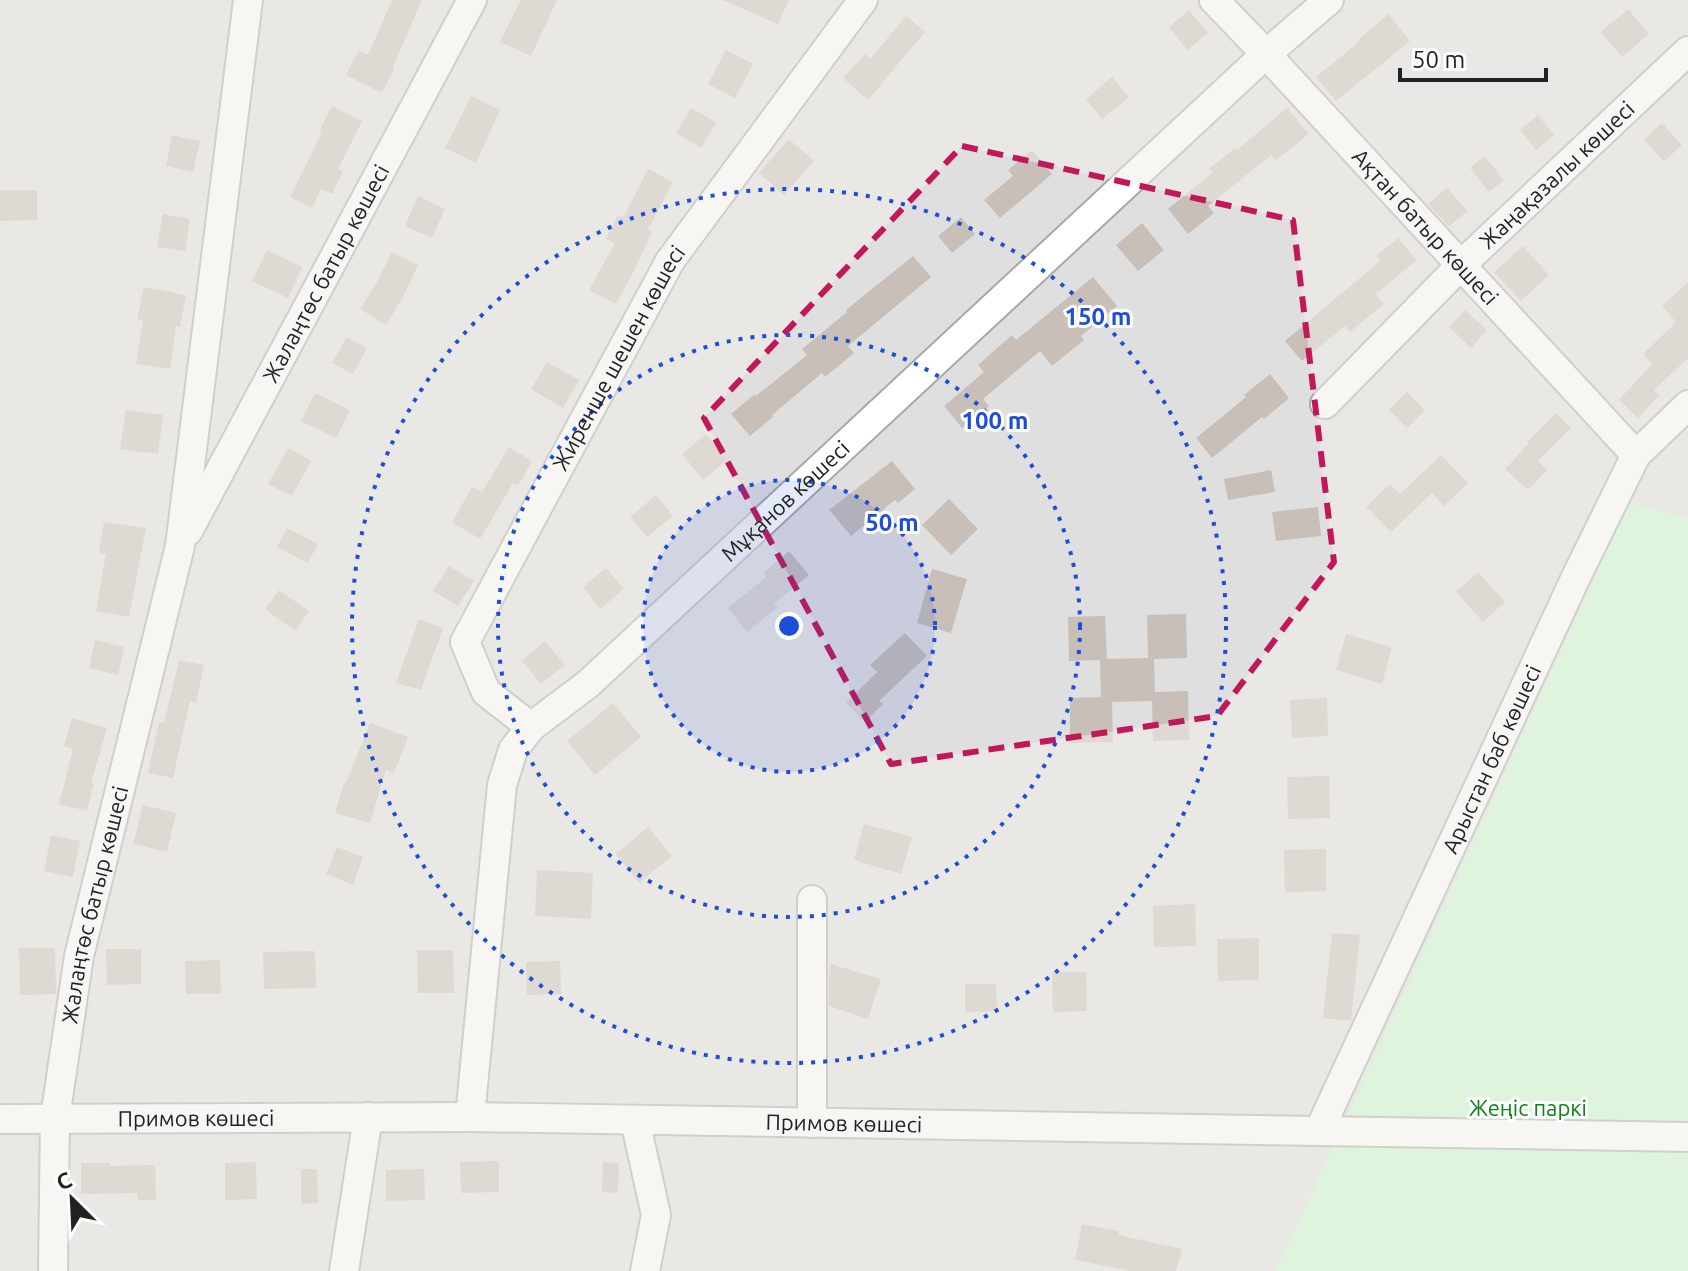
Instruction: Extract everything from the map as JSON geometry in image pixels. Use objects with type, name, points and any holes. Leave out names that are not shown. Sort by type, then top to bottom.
[{"type":"street","name":"Жалаңтөс батыр көшесі","points":[[53,1271],[55,1118],[79,956],[180,546],[248,0]]},
{"type":"street","name":"Жалаңтөс батыр көшесі","points":[[180,546],[472,0]]},
{"type":"street","name":"Жиренше шешен көшесі","points":[[531,727],[486,692],[465,642],[670,261],[863,0]]},
{"type":"street","name":"Ақтан батыр көшесі","points":[[1214,0],[1636,455]]},
{"type":"street","name":"Мұқанов көшесі","points":[[470,1117],[502,785],[513,750],[531,727],[588,684],[1266,54],[1329,0]]},
{"type":"street","name":"Жаңақазалы көшесі","points":[[1325,404],[1461,265],[1688,51]]},
{"type":"street","name":"Арыстан баб көшесі","points":[[1319,1131],[1576,577],[1636,455],[1688,405]]},
{"type":"street","points":[[812,900],[812,1123]]},
{"type":"street","points":[[344,1271],[368,1117]]},
{"type":"street","name":"Примов көшесі","points":[[0,1119],[470,1117],[1688,1137]]},
{"type":"street","points":[[635,1120],[656,1215],[647,1270]]},
{"type":"highlighted area","points":[[962,146],[1293,220],[1334,562],[1217,716],[891,764],[704,418]]},
{"type":"shaded area","points":[[0,0],[1688,0],[1688,1271],[0,1271]]},
{"type":"green space","name":"Жеңіс паркі","points":[[1629,503],[1688,519],[1688,1271],[1276,1271]]},
{"type":"building","points":[[392,0],[422,0],[382,93],[346,75],[359,50],[368,55]]},
{"type":"building","points":[[521,0],[557,0],[531,56],[500,42]]},
{"type":"building","points":[[722,0],[789,0],[778,24]]},
{"type":"building","points":[[1628,9],[1649,34],[1622,57],[1601,32]]},
{"type":"building","points":[[1189,10],[1208,33],[1187,50],[1169,27]]},
{"type":"building","points":[[1388,14],[1410,41],[1336,101],[1316,77]]},
{"type":"building","points":[[906,16],[925,32],[868,100],[843,78],[865,54],[870,59]]},
{"type":"building","points":[[726,50],[753,64],[735,98],[708,84]]},
{"type":"building","points":[[1112,77],[1129,97],[1102,119],[1086,99]]},
{"type":"building","points":[[471,96],[500,110],[476,163],[445,148]]},
{"type":"building","points":[[332,106],[362,121],[338,169],[343,171],[332,194],[321,189],[312,208],[290,197]]},
{"type":"building","points":[[691,108],[716,122],[701,148],[676,133]]},
{"type":"building","points":[[1287,108],[1309,134],[1276,160],[1271,155],[1208,206],[1214,213],[1188,234],[1168,209],[1213,172],[1210,168]]},
{"type":"building","points":[[1538,115],[1554,135],[1536,150],[1520,130]]},
{"type":"building","points":[[1662,123],[1682,145],[1664,162],[1644,140]]},
{"type":"building","points":[[172,135],[200,141],[193,172],[166,166]]},
{"type":"building","points":[[789,139],[814,161],[784,195],[759,173]]},
{"type":"building","points":[[1032,150],[1052,174],[1000,218],[984,200],[1013,176],[1008,170]]},
{"type":"building","points":[[1484,156],[1504,180],[1489,192],[1470,168]]},
{"type":"building","points":[[648,169],[673,182],[616,304],[589,290],[615,243],[606,239],[618,215],[623,218]]},
{"type":"building","points":[[1447,188],[1467,211],[1449,227],[1428,204]]},
{"type":"building","points":[[0,190],[37,190],[37,220],[0,221]]},
{"type":"building","points":[[418,196],[445,209],[432,238],[405,226]]},
{"type":"building","points":[[163,214],[190,219],[185,251],[157,247]]},
{"type":"building","points":[[961,217],[975,234],[952,253],[938,236]]},
{"type":"building","points":[[1142,223],[1164,250],[1138,271],[1116,245]]},
{"type":"building","points":[[1398,238],[1417,260],[1376,294],[1384,304],[1350,332],[1345,326],[1302,361],[1285,341],[1380,261],[1376,256]]},
{"type":"building","points":[[1523,246],[1549,275],[1521,301],[1494,272]]},
{"type":"building","points":[[267,250],[302,267],[288,298],[252,281]]},
{"type":"building","points":[[392,252],[418,265],[386,325],[360,309]]},
{"type":"building","points":[[913,256],[931,277],[848,346],[854,353],[825,377],[822,373],[750,436],[731,414],[807,355],[802,349]]},
{"type":"building","points":[[1093,277],[1117,306],[1081,336],[1084,340],[1052,366],[1040,351],[983,399],[989,406],[962,428],[944,406],[984,372],[978,365],[1012,335],[1016,340]]},
{"type":"building","points":[[1688,282],[1688,358],[1654,390],[1659,395],[1638,418],[1619,400],[1652,364],[1643,354],[1676,322],[1662,306]]},
{"type":"building","points":[[144,287],[186,295],[180,327],[176,326],[170,369],[136,364],[143,320],[137,319]]},
{"type":"building","points":[[1465,310],[1487,330],[1471,348],[1449,327]]},
{"type":"building","points":[[347,337],[367,348],[353,374],[332,363]]},
{"type":"building","points":[[547,362],[579,380],[563,408],[531,389]]},
{"type":"building","points":[[1270,374],[1289,398],[1212,458],[1196,438]]},
{"type":"building","points":[[1407,392],[1425,410],[1407,428],[1389,410]]},
{"type":"building","points":[[315,393],[350,410],[336,438],[301,421]]},
{"type":"building","points":[[126,410],[163,415],[158,454],[120,449]]},
{"type":"building","points":[[1556,413],[1571,428],[1538,461],[1547,470],[1528,490],[1505,469]]},
{"type":"building","points":[[706,434],[727,460],[703,480],[682,454]]},
{"type":"building","points":[[509,447],[532,461],[518,486],[513,483],[480,539],[452,522],[472,487],[482,492]]},
{"type":"building","points":[[288,448],[311,461],[292,496],[268,484]]},
{"type":"building","points":[[1441,455],[1468,483],[1444,506],[1432,493],[1391,532],[1366,507],[1390,484],[1400,494]]},
{"type":"building","points":[[892,461],[915,489],[898,503],[895,500],[851,536],[829,510]]},
{"type":"building","points":[[1271,470],[1275,492],[1228,500],[1224,479]]},
{"type":"building","points":[[656,495],[673,516],[647,537],[630,517]]},
{"type":"building","points":[[949,499],[978,529],[951,555],[922,525]]},
{"type":"building","points":[[1318,507],[1321,536],[1276,541],[1272,512]]},
{"type":"building","points":[[104,522],[146,528],[129,617],[96,611],[106,554],[99,552]]},
{"type":"building","points":[[287,528],[318,544],[308,563],[277,547]]},
{"type":"building","points":[[789,551],[809,575],[774,604],[777,608],[747,632],[728,608],[766,577],[763,573]]},
{"type":"building","points":[[449,566],[474,581],[458,606],[433,591]]},
{"type":"building","points":[[606,568],[624,589],[600,609],[583,587]]},
{"type":"building","points":[[932,569],[967,579],[951,633],[917,623]]},
{"type":"building","points":[[1478,572],[1505,602],[1483,622],[1456,592]]},
{"type":"building","points":[[279,590],[309,611],[295,631],[265,609]]},
{"type":"building","points":[[1186,614],[1187,658],[1154,659],[1155,692],[1188,691],[1189,740],[1153,741],[1152,701],[1112,702],[1113,742],[1070,743],[1070,698],[1101,697],[1100,660],[1069,661],[1068,617],[1105,616],[1107,659],[1148,658],[1147,615]]},
{"type":"building","points":[[419,619],[443,628],[421,690],[396,683]]},
{"type":"building","points":[[905,633],[927,656],[879,701],[883,704],[865,722],[846,703],[877,672],[870,665]]},
{"type":"building","points":[[1346,634],[1392,647],[1382,684],[1336,670]]},
{"type":"building","points":[[95,640],[124,647],[118,675],[89,668]]},
{"type":"building","points":[[545,641],[565,665],[541,684],[522,661]]},
{"type":"building","points":[[179,660],[204,665],[196,703],[190,701],[173,778],[148,773],[159,722],[164,723]]},
{"type":"building","points":[[1327,698],[1328,736],[1292,738],[1290,700]]},
{"type":"building","points":[[613,703],[641,737],[595,775],[567,741]]},
{"type":"building","points":[[72,718],[107,728],[91,783],[94,783],[87,811],[59,804],[73,749],[64,746]]},
{"type":"building","points":[[370,723],[408,737],[394,773],[386,770],[370,823],[335,813],[344,783]]},
{"type":"building","points":[[1329,776],[1330,818],[1288,819],[1287,777]]},
{"type":"building","points":[[143,805],[176,813],[167,852],[133,844]]},
{"type":"building","points":[[864,824],[912,837],[901,874],[854,860]]},
{"type":"building","points":[[648,827],[672,856],[639,883],[616,854]]},
{"type":"building","points":[[51,835],[80,841],[73,877],[44,871]]},
{"type":"building","points":[[337,847],[363,857],[353,885],[326,874]]},
{"type":"building","points":[[1326,849],[1326,891],[1285,892],[1284,850]]},
{"type":"building","points":[[537,870],[593,873],[591,919],[535,916]]},
{"type":"building","points":[[1195,904],[1196,946],[1154,947],[1153,906]]},
{"type":"building","points":[[1332,933],[1360,935],[1351,1021],[1323,1018]]},
{"type":"building","points":[[1259,938],[1259,980],[1218,981],[1217,939]]},
{"type":"building","points":[[19,948],[55,948],[56,994],[20,995]]},
{"type":"building","points":[[106,949],[141,949],[141,984],[107,985]]},
{"type":"building","points":[[417,950],[453,950],[454,993],[418,993]]},
{"type":"building","points":[[315,951],[316,988],[264,989],[263,952]]},
{"type":"building","points":[[220,960],[221,994],[186,994],[185,961]]},
{"type":"building","points":[[560,961],[561,994],[527,995],[526,962]]},
{"type":"building","points":[[831,964],[881,979],[868,1019],[829,1006]]},
{"type":"building","points":[[1052,972],[1086,972],[1087,1011],[1053,1012]]},
{"type":"building","points":[[965,984],[996,984],[997,1011],[965,1012]]},
{"type":"building","points":[[499,1161],[499,1192],[461,1193],[460,1162]]},
{"type":"building","points":[[256,1162],[257,1199],[225,1200],[225,1163]]},
{"type":"building","points":[[603,1162],[619,1163],[618,1193],[602,1192]]},
{"type":"building","points":[[81,1163],[155,1165],[156,1200],[138,1200],[137,1193],[81,1194]]},
{"type":"building","points":[[301,1169],[317,1169],[318,1203],[301,1204]]},
{"type":"building","points":[[424,1169],[425,1200],[386,1201],[386,1170]]},
{"type":"building","points":[[1082,1224],[1182,1249],[1176,1271],[1130,1271],[1075,1260]]}]
